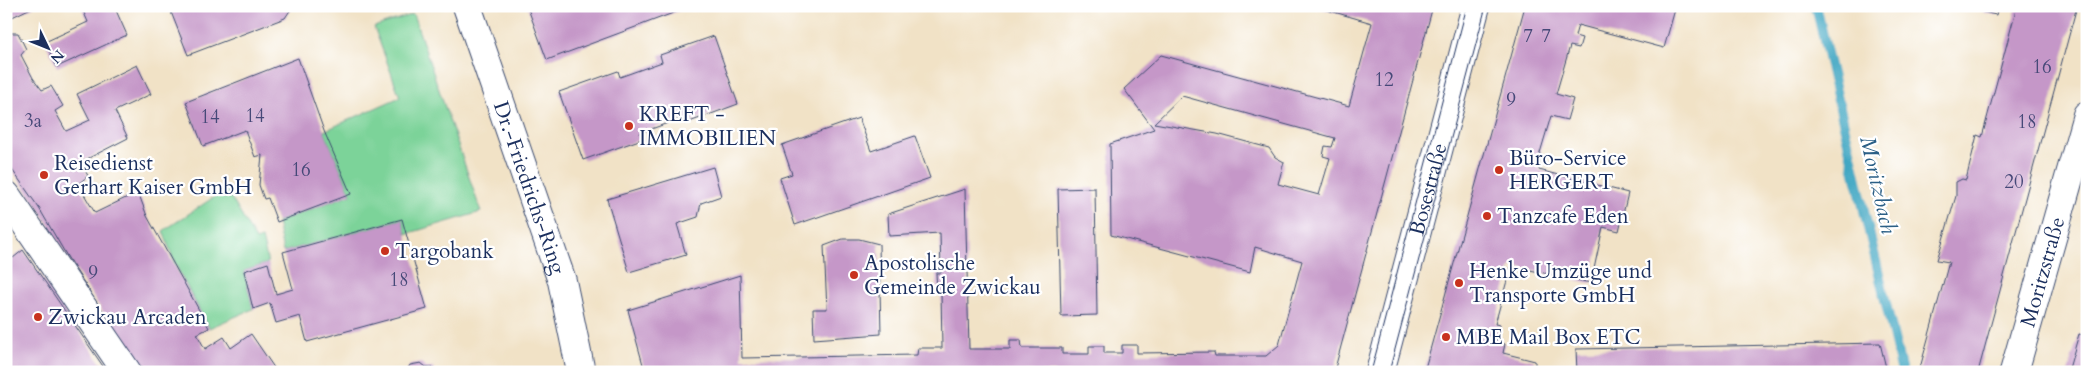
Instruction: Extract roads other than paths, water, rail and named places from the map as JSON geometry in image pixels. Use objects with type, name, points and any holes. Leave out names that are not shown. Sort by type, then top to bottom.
[{"type":"street","name":"Dr.-Friedrichs-Ring","points":[[467,6],[562,281],[581,372]]},
{"type":"street","name":"Bosestraße","points":[[1380,372],[1476,6]]},
{"type":"street","name":"Moritzstraße","points":[[2014,372],[2087,115]]},
{"type":"street","points":[[6,195],[127,372]]},
{"type":"waterway","name":"Moritzbach","points":[[1816,6],[1902,372]]},
{"type":"tram line","points":[[1371,372],[1467,6]]},
{"type":"tram line","points":[[1389,372],[1486,6]]},
{"type":"place","name":"KREFT - IMMOBILIEN","points":[[629,126]]},
{"type":"place","name":"Büro-Service HERGERT","points":[[1499,170]]},
{"type":"place","name":"Reisedienst Gerhart Kaiser GmbH","points":[[44,175]]},
{"type":"place","name":"Tanzcafe Eden","points":[[1487,216]]},
{"type":"place","name":"Targobank","points":[[385,251]]},
{"type":"place","name":"Apostolische Gemeinde Zwickau","points":[[854,275]]},
{"type":"place","name":"Henke Umzüge und Transporte GmbH","points":[[1459,283]]},
{"type":"place","name":"Zwickau Arcaden","points":[[38,317]]},
{"type":"place","name":"MBE Mail Box ETC","points":[[1446,337]]}]
